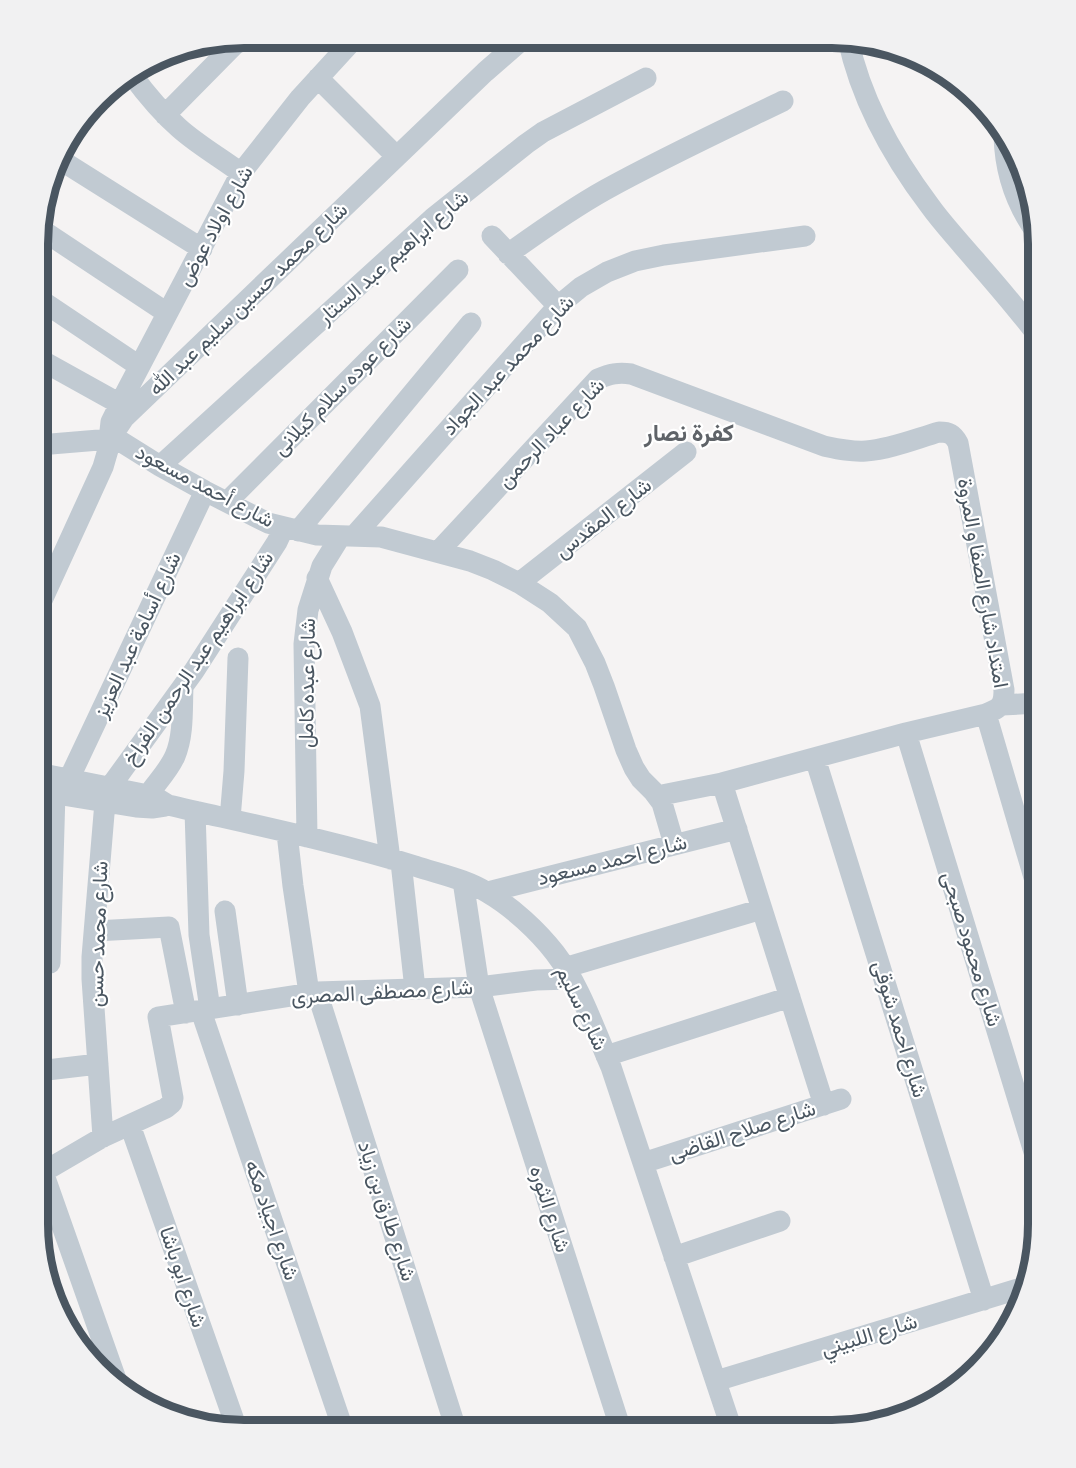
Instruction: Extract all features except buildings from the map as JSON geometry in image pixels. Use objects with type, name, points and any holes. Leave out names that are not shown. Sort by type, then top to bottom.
[{"type":"street","name":"شارع اولاد عوض","points":[[112,437],[111,422],[241,173],[279,124],[346,48]]},
{"type":"street","name":"شارع محمد حسين سليم عبد الله","points":[[48,588],[103,467],[112,437],[124,418],[396,156],[513,48]]},
{"type":"street","points":[[165,115],[230,49]]},
{"type":"street","points":[[851,49],[863,88],[881,130],[904,170],[931,208],[1028,323]]},
{"type":"street","points":[[318,78],[396,156]]},
{"type":"street","name":"شارع ابراهيم عبد الستار","points":[[160,466],[433,218],[543,132],[646,78]]},
{"type":"street","points":[[136,80],[181,130],[241,173]]},
{"type":"street","points":[[508,254],[604,191],[783,101]]},
{"type":"street","points":[[1005,152],[1010,183],[1026,217]]},
{"type":"street","points":[[66,163],[202,249]]},
{"type":"street","points":[[49,235],[167,314]]},
{"type":"street","points":[[492,236],[558,306]]},
{"type":"street","name":"شارع محمد عبد الجواد","points":[[347,536],[558,306],[581,287],[607,272],[635,261],[805,236]]},
{"type":"street","name":"شارع عوده سلام كيلانى","points":[[227,502],[458,270]]},
{"type":"street","points":[[48,305],[140,366]]},
{"type":"street","points":[[291,529],[471,323]]},
{"type":"street","points":[[48,364],[120,404]]},
{"type":"street","name":"شارع عباد الرحمن","points":[[438,552],[598,379],[609,374],[631,374],[824,446],[843,450],[864,452],[884,449],[939,432],[954,435],[958,442]]},
{"type":"street","points":[[48,445],[112,437]]},
{"type":"street","name":"شارع أحمد مسعود","points":[[112,437],[205,491],[268,523],[317,535],[381,537],[470,561],[493,570],[550,603],[577,628],[595,663],[634,768],[662,803],[674,844]]},
{"type":"street","name":"امتداد شارع الصفا و المروة","points":[[958,442],[1004,690],[1004,698],[994,709],[1028,850]]},
{"type":"street","name":"شارع المقدس","points":[[519,584],[686,452]]},
{"type":"street","name":"شارع أسامة عبد العزيز","points":[[54,788],[205,491]]},
{"type":"street","name":"شارع ابراهيم عبد الرحمن الفراخ","points":[[108,794],[183,686],[277,542],[291,529]]},
{"type":"street","name":"شارع عبده كامل","points":[[313,993],[292,886],[297,835],[304,644],[308,610],[321,566],[347,536]]},
{"type":"street","points":[[317,578],[342,632],[369,706],[396,860],[415,989]]},
{"type":"street","points":[[230,819],[238,658]]},
{"type":"street","points":[[148,795],[174,758],[178,747],[183,686]]},
{"type":"street","points":[[657,796],[722,783],[994,709],[1028,704]]},
{"type":"street","name":"شارع محمود صبحى","points":[[906,733],[1028,1132]]},
{"type":"street","name":"شارع احمد شوقى","points":[[815,758],[984,1300]]},
{"type":"street","points":[[606,1056],[790,997],[722,783]]},
{"type":"street","points":[[50,963],[54,788]]},
{"type":"street","name":"شارع سليم","points":[[54,788],[108,794],[148,795],[168,805],[396,860],[463,881],[488,892],[537,932],[568,973],[611,1067],[729,1420]]},
{"type":"street","name":"شارع سليم","points":[[108,794],[152,808],[168,805]]},
{"type":"street","name":"شارع محمد حسن","points":[[103,1137],[92,980],[108,794]]},
{"type":"street","points":[[195,811],[199,1011]]},
{"type":"street","name":"شارع احمد مسعود","points":[[488,892],[737,829]]},
{"type":"street","name":"شارع الثوره","points":[[463,881],[479,987],[618,1420]]},
{"type":"street","name":"شارع مصطفى المصرى","points":[[130,1125],[166,1108],[174,1098],[158,1017],[313,993],[479,987],[536,980],[568,973],[762,909]]},
{"type":"street","points":[[225,911],[238,1005]]},
{"type":"street","points":[[95,931],[169,927],[199,1011]]},
{"type":"street","name":"شارع طارق بن زياد","points":[[313,993],[453,1420]]},
{"type":"street","name":"شارع صلاح القاضى","points":[[643,1162],[832,1102],[790,997]]},
{"type":"street","name":"شارع اجياد مكه","points":[[199,1011],[340,1420]]},
{"type":"street","points":[[48,1070],[98,1064]]},
{"type":"street","points":[[48,1168],[103,1137],[130,1125]]},
{"type":"street","name":"شارع ابو باشا","points":[[130,1125],[234,1419]]},
{"type":"street","points":[[48,1195],[112,1368]]},
{"type":"street","points":[[674,1257],[780,1221]]},
{"type":"street","name":"شارع اللبيني","points":[[716,1382],[1017,1289]]},
{"type":"district","name":"كفرة نصار","points":[[689,433]]}]
